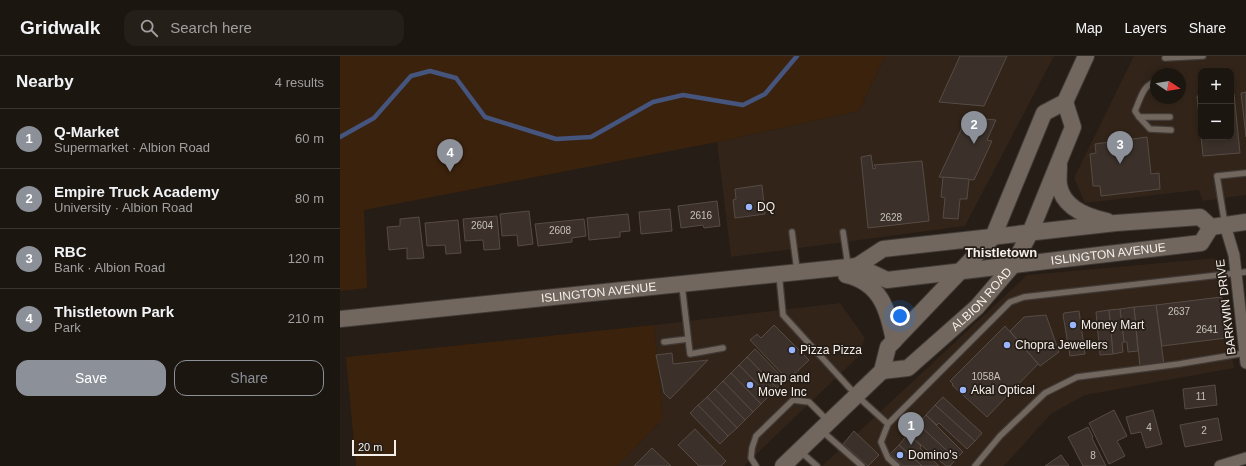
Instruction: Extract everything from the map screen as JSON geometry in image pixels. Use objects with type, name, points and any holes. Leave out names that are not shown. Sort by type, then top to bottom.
[{"type":"main road","points":[[782,466],[882,370],[888,347],[962,272],[993,237],[1044,113],[1065,102],[1086,56]]},
{"type":"main road","name":"ALBION ROAD","points":[[882,370],[908,368],[977,307],[1013,265],[1030,233],[1073,127],[1065,102]]},
{"type":"main road","points":[[1058,162],[1059,185],[1063,197],[1076,209],[1091,217],[1116,223]]},
{"type":"main road","name":"ISLINGTON AVENUE","points":[[340,319],[852,266],[883,249],[1116,223],[1200,217],[1218,226],[1201,243],[962,272],[887,280],[852,266]]},
{"type":"main road","points":[[1218,226],[1246,222]]},
{"type":"main road","points":[[817,270],[843,274],[864,281],[881,297],[884,303],[891,323],[894,341]]},
{"type":"street","name":"BARKWIN DRIVE","points":[[1218,226],[1241,273],[1246,359]]},
{"type":"street","points":[[1220,466],[1246,458]]},
{"type":"lane","points":[[1165,57],[1203,56]]},
{"type":"lane","points":[[1150,83],[1145,89],[1135,111],[1150,129],[1171,130]]},
{"type":"lane","points":[[1139,117],[1170,117]]},
{"type":"lane","points":[[1218,226],[1217,176],[1246,173]]},
{"type":"lane","points":[[792,232],[797,272]]},
{"type":"lane","points":[[843,232],[852,266]]},
{"type":"lane","points":[[896,466],[888,458],[881,442],[888,424],[1010,302],[1024,297],[1241,273]]},
{"type":"lane","points":[[779,274],[783,315],[856,396],[888,424]]},
{"type":"lane","points":[[681,284],[690,354],[723,348]]},
{"type":"lane","points":[[664,342],[688,339]]},
{"type":"lane","points":[[975,466],[1000,436],[1045,393],[1077,376],[1179,364],[1246,359]]},
{"type":"lane","points":[[756,466],[751,458],[755,438],[793,400],[809,402],[825,426],[862,466]]},
{"type":"lane","points":[[799,450],[818,466]]},
{"type":"shaded area","points":[[340,56],[885,56],[859,111],[717,142],[364,210],[367,288],[340,291]]},
{"type":"shaded area","points":[[885,56],[1054,56],[965,226],[731,257],[717,142],[859,111]]},
{"type":"shaded area","points":[[1134,56],[1246,56],[1246,195],[1203,201],[1199,190],[1085,203],[1074,178]]},
{"type":"shaded area","points":[[1217,258],[1234,368],[1085,395],[1051,414],[1004,466],[822,466],[1027,275]]},
{"type":"shaded area","points":[[840,303],[865,338],[859,356],[744,466],[617,466],[663,419],[654,325]]},
{"type":"shaded area","points":[[654,325],[663,419],[617,466],[356,466],[346,357]]},
{"type":"building","points":[[960,56],[1007,56],[984,106],[939,102]]},
{"type":"building","points":[[1246,92],[1246,137],[1241,93]]},
{"type":"building","points":[[1234,94],[1240,153],[1203,156],[1201,140],[1234,140]]},
{"type":"building","points":[[967,117],[996,120],[987,140],[992,141],[974,180],[939,177]]},
{"type":"building","points":[[1147,137],[1151,174],[1159,173],[1160,189],[1101,196],[1100,186],[1093,186],[1090,154],[1096,153],[1095,144]]},
{"type":"building","points":[[871,155],[873,169],[876,168],[874,165],[922,161],[929,221],[868,228],[861,157]]},
{"type":"building","points":[[943,177],[969,179],[967,199],[960,199],[958,219],[943,218],[945,198],[941,197]]},
{"type":"building","name":"DQ","points":[[762,185],[765,214],[735,218],[733,200],[736,199],[735,189]]},
{"type":"building","points":[[717,201],[720,226],[704,228],[703,225],[681,228],[678,206]]},
{"type":"building","points":[[670,209],[672,231],[641,234],[639,212]]},
{"type":"building","points":[[529,211],[533,244],[518,246],[517,235],[502,236],[500,214]]},
{"type":"building","points":[[628,214],[630,231],[620,232],[620,237],[589,240],[587,218]]},
{"type":"building","points":[[497,216],[500,249],[484,250],[483,240],[465,241],[463,219]]},
{"type":"building","points":[[419,217],[424,258],[407,259],[407,248],[389,250],[387,227],[400,226],[400,219]]},
{"type":"building","points":[[584,219],[586,236],[572,238],[572,242],[538,246],[535,224]]},
{"type":"building","points":[[458,220],[461,253],[446,254],[445,245],[427,246],[425,223]]},
{"type":"building","points":[[1221,297],[1226,338],[1162,346],[1156,305]]},
{"type":"building","points":[[1156,305],[1164,365],[1140,367],[1134,307]]},
{"type":"building","points":[[1134,307],[1138,351],[1128,352],[1127,342],[1124,342],[1120,309]]},
{"type":"building","points":[[1120,309],[1124,342],[1122,343],[1123,352],[1113,354],[1109,310]]},
{"type":"building","points":[[1109,310],[1113,354],[1100,355],[1096,312]]},
{"type":"building","name":"Money Mart","points":[[1079,311],[1085,354],[1070,356],[1063,315],[1064,313]]},
{"type":"building","points":[[1046,315],[1059,352],[1040,366],[1010,331],[1024,317]]},
{"type":"building","points":[[774,325],[809,360],[788,380],[750,340],[757,334],[761,338]]},
{"type":"building","points":[[1005,326],[1038,364],[987,417],[952,385],[953,384],[950,381]]},
{"type":"building","points":[[755,349],[785,380],[777,388],[747,357]]},
{"type":"building","points":[[672,353],[673,364],[708,360],[670,399],[664,393],[656,355]]},
{"type":"building","points":[[747,357],[777,388],[769,396],[739,365]]},
{"type":"building","name":"Wrap and Move Inc","points":[[739,365],[769,396],[761,404],[731,373]]},
{"type":"building","points":[[731,373],[761,404],[753,412],[723,381]]},
{"type":"building","points":[[723,381],[753,412],[745,420],[715,389]]},
{"type":"building","points":[[1215,385],[1217,405],[1185,409],[1183,389]]},
{"type":"building","points":[[715,389],[745,420],[737,428],[707,397]]},
{"type":"building","points":[[707,397],[737,428],[728,436],[698,405]]},
{"type":"building","points":[[943,397],[982,433],[975,441],[935,405]]},
{"type":"building","points":[[698,405],[728,436],[720,444],[690,413]]},
{"type":"building","points":[[935,405],[975,441],[967,449],[939,423],[937,425],[926,415]]},
{"type":"building","points":[[1114,410],[1127,436],[1117,441],[1125,456],[1109,464],[1089,423]]},
{"type":"building","points":[[1153,410],[1162,444],[1146,448],[1141,432],[1131,434],[1126,417]]},
{"type":"building","points":[[926,415],[963,452],[956,459],[918,424]]},
{"type":"building","points":[[1218,418],[1222,440],[1185,447],[1180,425]]},
{"type":"building","points":[[918,424],[956,459],[950,466],[946,466],[908,434]]},
{"type":"building","points":[[1088,427],[1106,466],[1083,466],[1068,437]]},
{"type":"building","points":[[695,429],[726,461],[721,466],[699,466],[678,445]]},
{"type":"building","points":[[854,431],[879,455],[868,466],[843,444]]},
{"type":"building","points":[[908,434],[939,466],[922,466],[899,445]]},
{"type":"building","points":[[899,445],[922,466],[903,466],[890,454]]},
{"type":"building","points":[[652,448],[671,466],[634,466]]},
{"type":"building","points":[[1061,455],[1069,466],[1045,466]]},
{"type":"waterway","points":[[340,137],[374,118],[411,76],[430,71],[456,78],[485,117],[556,139],[591,137],[653,102],[683,95],[743,105],[765,94],[797,56]]},
{"type":"place","name":"Empire Truck Academy","points":[[974,144]]},
{"type":"place","name":"RBC","points":[[1120,164]]},
{"type":"place","name":"Thistletown Park","points":[[450,172]]},
{"type":"place","name":"DQ","points":[[749,207]]},
{"type":"place","name":"Money Mart","points":[[1073,325]]},
{"type":"place","name":"Chopra Jewellers","points":[[1007,345]]},
{"type":"place","name":"Pizza Pizza","points":[[792,350]]},
{"type":"place","name":"Wrap and Move Inc","points":[[750,385]]},
{"type":"place","name":"Akal Optical","points":[[963,390]]},
{"type":"place","name":"Q-Market","points":[[911,445]]},
{"type":"place","name":"Domino's","points":[[900,455]]},
{"type":"district","name":"Thistletown","points":[[1001,252]]}]
